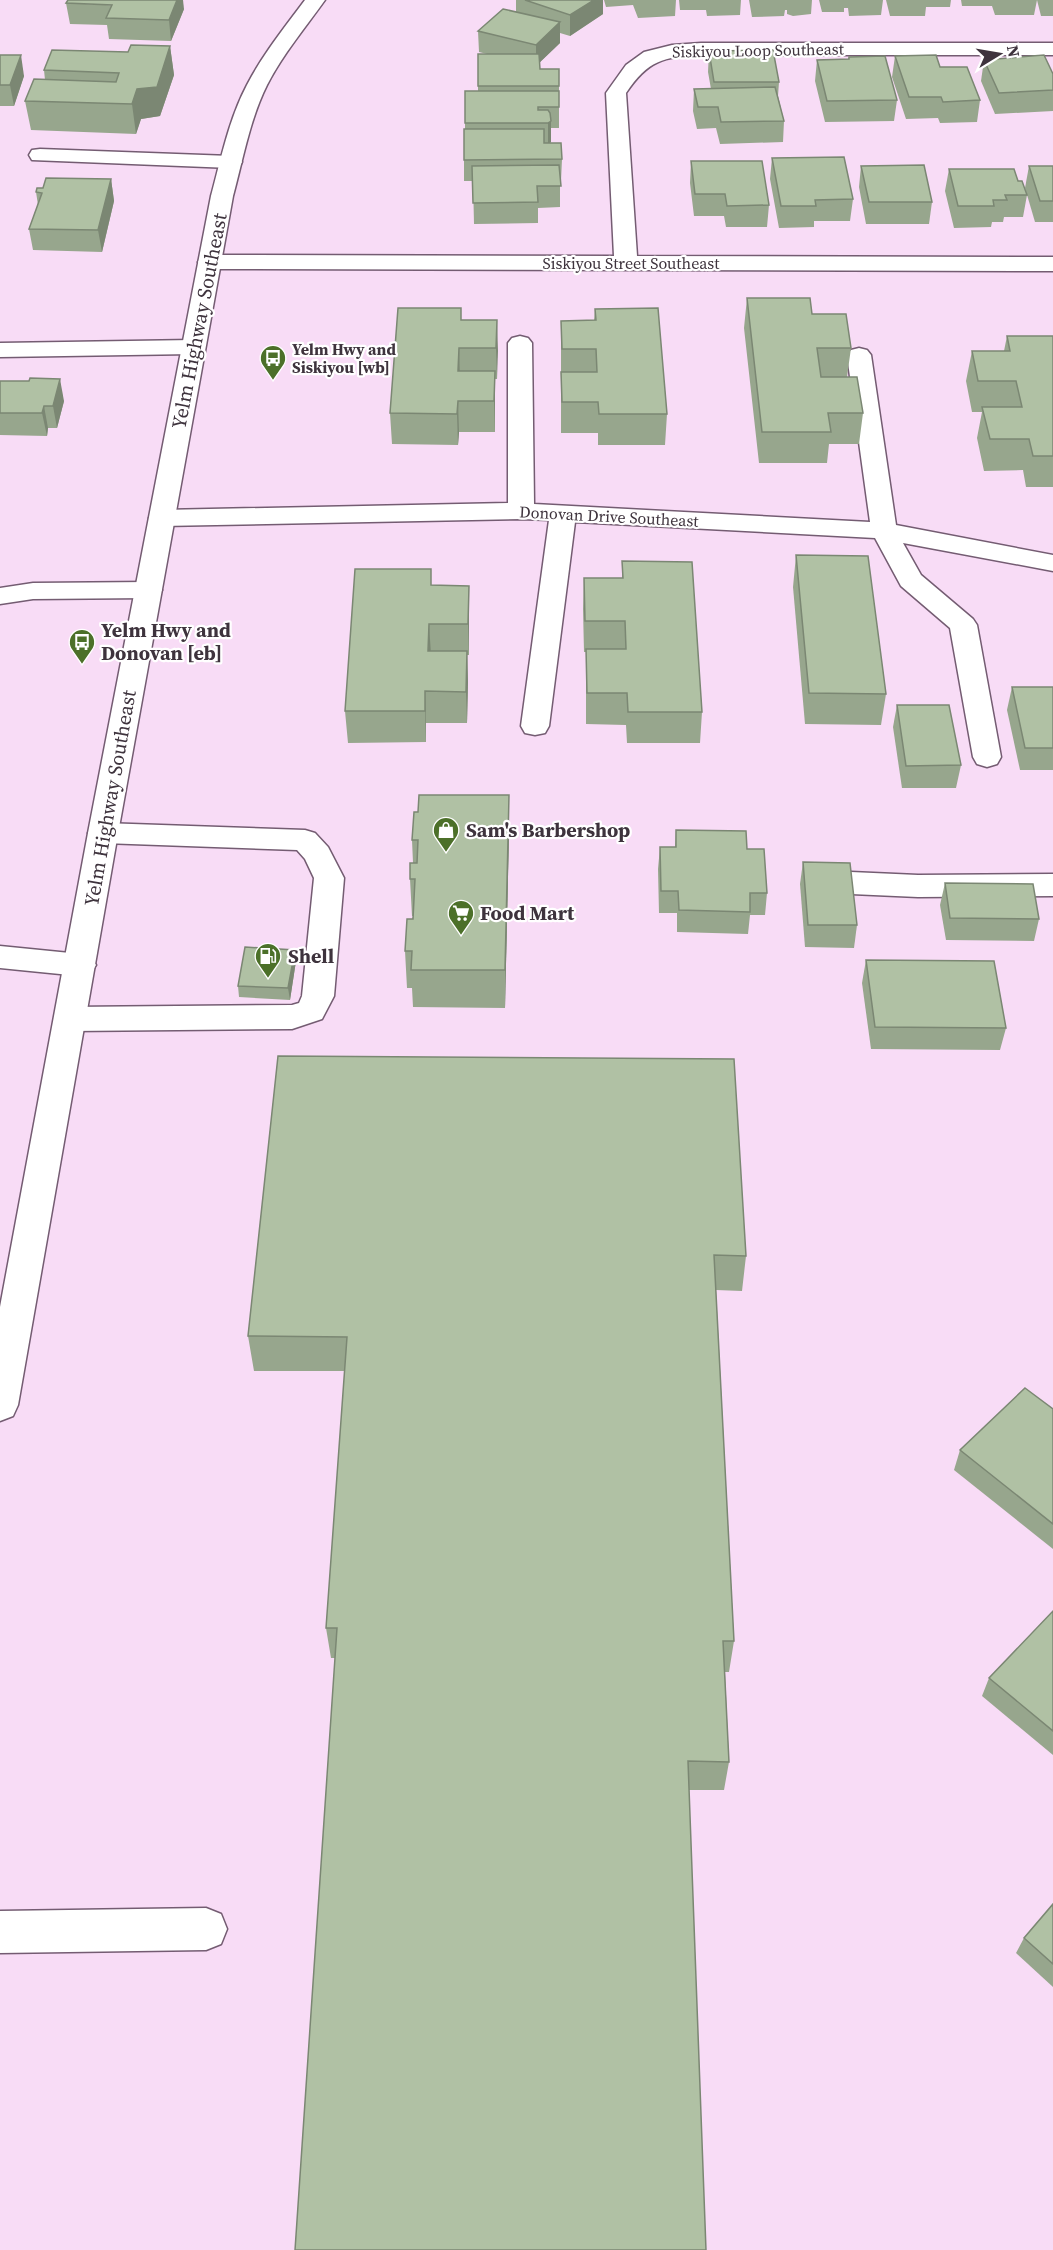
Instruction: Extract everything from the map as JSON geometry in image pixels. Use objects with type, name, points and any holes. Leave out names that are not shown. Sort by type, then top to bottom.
[{"type":"street","name":"Yelm Highway Southeast","points":[[0,1405],[103,833],[222,196],[243,121],[257,85],[315,0]]},
{"type":"street","name":"Siskiyou Loop Southeast","points":[[626,263],[616,93],[626,77],[643,59],[668,50],[701,49],[1053,49]]},
{"type":"street","points":[[40,155],[231,162]]},
{"type":"street","name":"Siskiyou Street Southeast","points":[[209,262],[1053,264]]},
{"type":"street","points":[[520,343],[521,511]]},
{"type":"street","points":[[0,350],[193,347]]},
{"type":"street","points":[[859,355],[884,531],[910,580],[963,625],[987,757]]},
{"type":"street","name":"Donovan Drive Southeast","points":[[162,518],[521,511],[884,531],[1053,563]]},
{"type":"street","points":[[535,726],[562,514]]},
{"type":"street","points":[[0,596],[33,591],[148,590]]},
{"type":"street","points":[[70,1019],[292,1017],[311,1011],[318,996],[329,878],[317,854],[305,840],[103,833]]},
{"type":"street","points":[[851,883],[918,886],[1053,885]]},
{"type":"street","points":[[0,957],[80,965]]},
{"type":"street","points":[[0,1932],[206,1929]]},
{"type":"building","points":[[68,0],[177,0],[169,20],[106,18],[112,5],[66,3]]},
{"type":"building","points":[[525,0],[594,0],[570,15]]},
{"type":"building","points":[[503,9],[560,22],[536,45],[478,31]]},
{"type":"building","points":[[131,45],[170,46],[157,87],[137,89],[132,104],[25,101],[34,79],[116,82],[119,73],[44,70],[52,50],[128,52]]},
{"type":"building","points":[[773,50],[779,82],[714,82],[709,51]]},
{"type":"building","points":[[478,54],[539,54],[540,69],[559,69],[559,86],[478,86]]},
{"type":"building","points":[[0,55],[21,55],[10,85],[0,85]]},
{"type":"building","points":[[936,55],[940,67],[967,67],[980,100],[943,102],[941,97],[909,97],[895,56]]},
{"type":"building","points":[[1044,55],[1053,74],[1053,90],[999,93],[984,60]]},
{"type":"building","points":[[885,56],[897,100],[827,101],[817,60]]},
{"type":"building","points":[[775,87],[784,121],[721,122],[718,107],[698,107],[694,89]]},
{"type":"building","points":[[465,91],[559,91],[559,107],[538,107],[538,110],[548,110],[550,113],[551,121],[548,123],[465,123]]},
{"type":"building","points":[[464,129],[544,129],[544,143],[561,143],[562,159],[464,160]]},
{"type":"building","points":[[844,157],[853,199],[815,200],[816,206],[781,206],[772,158]]},
{"type":"building","points":[[691,161],[762,161],[769,205],[727,206],[725,194],[695,194]]},
{"type":"building","points":[[559,165],[561,186],[537,186],[538,202],[473,203],[472,166]]},
{"type":"building","points":[[924,165],[932,202],[869,202],[861,166]]},
{"type":"building","points":[[1029,166],[1053,166],[1053,201],[1040,201]]},
{"type":"building","points":[[949,169],[1014,169],[1027,195],[1005,195],[1007,200],[993,200],[994,206],[958,206]]},
{"type":"building","points":[[46,178],[111,179],[98,230],[29,229],[42,193],[36,192],[37,188],[43,188]]},
{"type":"building","points":[[747,298],[810,298],[812,314],[846,314],[851,348],[817,348],[821,377],[857,377],[863,413],[828,413],[831,432],[762,432]]},
{"type":"building","points":[[398,308],[461,308],[461,320],[497,320],[496,348],[459,348],[458,371],[495,371],[494,401],[458,401],[457,414],[390,413]]},
{"type":"building","points":[[658,308],[667,414],[599,414],[598,402],[562,402],[561,372],[597,372],[596,349],[562,349],[561,321],[596,320],[595,309]]},
{"type":"building","points":[[1007,336],[1053,336],[1053,456],[1033,456],[1029,439],[990,439],[982,407],[1022,407],[1016,381],[978,381],[972,351],[1010,351]]},
{"type":"building","points":[[30,378],[60,379],[53,406],[44,406],[42,413],[0,413],[0,381],[29,381]]},
{"type":"building","points":[[796,555],[868,556],[886,694],[809,693]]},
{"type":"building","points":[[622,561],[692,562],[702,712],[628,712],[627,693],[587,693],[586,649],[626,649],[625,621],[585,621],[584,578],[623,578]]},
{"type":"building","points":[[355,569],[431,569],[431,585],[469,586],[468,624],[429,624],[428,651],[467,651],[466,692],[425,691],[425,711],[345,711]]},
{"type":"building","points":[[1012,687],[1053,687],[1053,748],[1025,748]]},
{"type":"building","points":[[897,705],[949,705],[961,765],[906,766]]},
{"type":"building","name":"Food Mart","points":[[419,795],[509,795],[505,970],[411,970],[412,951],[405,951],[407,919],[413,919],[415,879],[410,879],[410,863],[417,863],[418,840],[412,840],[414,812],[418,812]]},
{"type":"building","points":[[676,830],[746,831],[747,849],[764,849],[767,893],[750,893],[750,912],[679,910],[678,891],[661,891],[660,847],[676,847]]},
{"type":"building","points":[[803,862],[850,863],[857,925],[808,925]]},
{"type":"building","points":[[945,883],[1033,884],[1039,919],[950,918]]},
{"type":"building","name":"Shell","points":[[245,947],[295,950],[288,988],[238,986]]},
{"type":"building","points":[[866,960],[994,961],[1006,1028],[875,1027]]},
{"type":"building","points":[[278,1056],[734,1059],[746,1256],[714,1255],[734,1641],[723,1641],[729,1762],[688,1761],[706,2250],[295,2250],[337,1628],[326,1628],[347,1337],[248,1336]]},
{"type":"building","points":[[1025,1388],[1053,1409],[1053,1524],[960,1450]]},
{"type":"building","points":[[1053,1611],[1053,1731],[989,1678]]},
{"type":"building","points":[[1053,1904],[1053,1964],[1024,1938]]},
{"type":"place","name":"Yelm Hwy and Siskiyou [wb]","points":[[273,381]]},
{"type":"place","name":"Yelm Hwy and Donovan [eb]","points":[[82,665]]},
{"type":"place","name":"Sam's Barbershop","points":[[446,853]]},
{"type":"place","name":"Food Mart","points":[[461,936]]},
{"type":"place","name":"Shell","points":[[268,979]]}]
